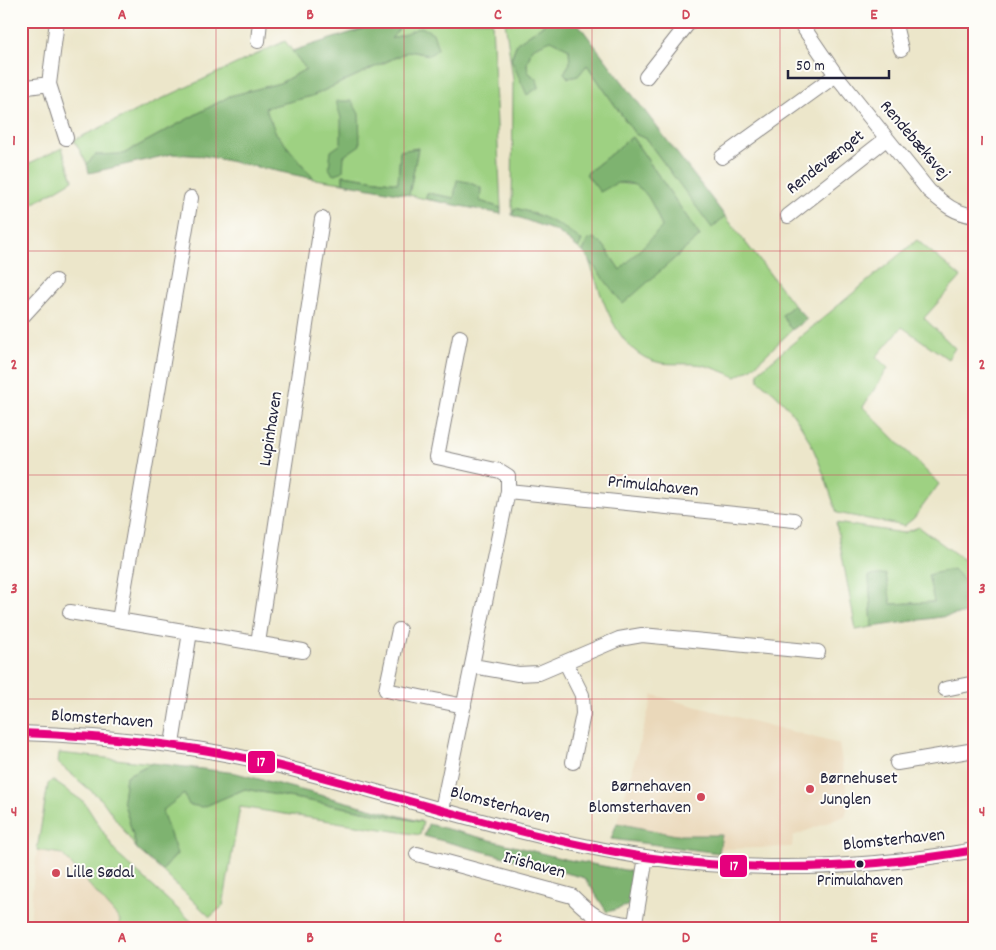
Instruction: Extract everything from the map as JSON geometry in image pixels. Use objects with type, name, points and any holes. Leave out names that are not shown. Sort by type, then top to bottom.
[{"type":"street","points":[[57,21],[49,84],[66,138]]},
{"type":"street","points":[[258,41],[260,21]]},
{"type":"street","points":[[646,77],[690,21]]},
{"type":"street","name":"Rendebæksvej","points":[[799,21],[836,75],[929,190],[947,207],[960,213],[975,216]]},
{"type":"street","points":[[894,21],[901,49]]},
{"type":"street","points":[[722,157],[836,75]]},
{"type":"street","points":[[21,88],[49,84]]},
{"type":"street","name":"Rendevænget","points":[[788,216],[886,139]]},
{"type":"street","points":[[119,620],[190,198]]},
{"type":"street","name":"Lupinhaven","points":[[258,644],[322,220]]},
{"type":"street","points":[[21,318],[55,281]]},
{"type":"street","points":[[442,810],[508,491],[508,476],[500,471],[437,457],[460,337]]},
{"type":"street","name":"Primulahaven","points":[[508,491],[794,520]]},
{"type":"street","points":[[70,612],[304,651]]},
{"type":"street","points":[[399,630],[386,690],[464,706]]},
{"type":"street","points":[[172,744],[190,632]]},
{"type":"street","points":[[473,666],[518,674],[539,673],[619,639],[642,635],[818,652]]},
{"type":"street","points":[[566,663],[582,695],[583,714],[573,762]]},
{"type":"street","points":[[945,689],[975,683]]},
{"type":"street","name":"Blomsterhaven","points":[[21,733],[86,736],[172,744],[262,762],[566,842],[646,857],[754,866],[832,866],[944,855],[975,850]]},
{"type":"street","points":[[897,763],[975,750]]},
{"type":"street","name":"Irishaven","points":[[417,854],[572,896],[590,913],[603,921],[635,927],[646,857]]},
{"type":"shaded area","points":[[653,695],[839,744],[849,805],[845,816],[793,836],[792,847],[721,849],[721,835],[676,835],[617,823]]},
{"type":"shaded area","name":"Lille Sødal","points":[[37,850],[62,854],[120,920],[118,929],[30,929]]},
{"type":"green space","points":[[367,21],[405,21],[391,39],[421,27],[433,33],[438,49],[430,55],[409,51],[312,96],[265,108],[276,133],[314,179],[205,156],[172,154],[89,173],[87,164],[95,155],[123,154],[230,96],[280,83],[306,69],[292,51],[369,27]]},
{"type":"green space","points":[[405,21],[492,21],[501,208],[480,201],[481,188],[468,182],[457,181],[454,198],[427,193],[425,199],[409,195],[418,148],[400,151],[398,183],[343,175],[343,183],[314,179],[276,133],[264,108],[312,96],[410,51],[429,55],[390,39]]},
{"type":"green space","points":[[505,21],[549,21],[517,43],[511,58],[537,80],[528,72],[527,64],[532,47],[551,39],[569,49],[570,63],[564,73],[568,78],[578,76],[587,65],[635,134],[646,139],[712,227],[725,216],[794,305],[782,315],[792,330],[752,368],[736,377],[702,365],[661,363],[645,358],[621,336],[613,321],[605,305],[588,258],[623,303],[700,236],[632,137],[586,174],[618,183],[637,185],[650,198],[663,228],[620,270],[604,246],[587,241],[583,252],[578,248],[582,241],[538,215],[515,208],[512,215],[513,79]]},
{"type":"green space","points":[[549,21],[576,21],[725,216],[712,228],[646,139],[635,134],[587,65],[578,76],[569,78],[564,73],[570,63],[569,49],[551,40],[532,48],[527,64],[528,72],[537,80],[539,87],[527,95],[511,59],[517,43]]},
{"type":"green space","points":[[285,41],[306,69],[280,83],[230,96],[123,154],[95,155],[87,164],[74,140]]},
{"type":"green space","points":[[336,101],[352,101],[359,114],[360,145],[344,156],[343,171],[333,175],[329,168],[331,151],[341,144],[341,118]]},
{"type":"green space","points":[[632,137],[700,236],[623,304],[583,252],[587,241],[594,238],[604,246],[620,270],[662,227],[648,196],[642,190],[628,183],[618,183],[600,192],[586,174]]},
{"type":"green space","points":[[62,148],[73,180],[21,211],[21,167]]},
{"type":"green space","points":[[418,148],[409,195],[343,183],[343,175],[398,183],[400,151]]},
{"type":"green space","points":[[457,180],[468,182],[481,188],[480,201],[501,208],[501,214],[425,199],[427,193],[454,198]]},
{"type":"green space","points":[[515,208],[551,221],[582,241],[578,248],[558,232],[512,215]]},
{"type":"green space","points":[[917,240],[961,277],[924,318],[955,348],[948,359],[902,327],[876,357],[888,368],[863,407],[939,484],[914,518],[904,526],[837,513],[809,440],[788,408],[759,381],[758,372]]},
{"type":"green space","points":[[794,305],[807,319],[792,330],[782,315]]},
{"type":"green space","points":[[836,523],[903,533],[919,527],[964,560],[975,550],[975,592],[934,602],[890,604],[869,577],[872,627],[856,630]]},
{"type":"green space","points":[[953,569],[975,592],[975,612],[872,627],[869,576],[886,574],[891,604],[934,602],[928,575]]},
{"type":"green space","points":[[59,753],[152,763],[126,776],[123,800],[137,849],[102,800],[58,763]]},
{"type":"green space","points":[[152,763],[236,773],[423,822],[245,789],[203,807],[189,805],[184,794],[162,811],[177,854],[162,871],[137,849],[123,800],[126,776]]},
{"type":"green space","points":[[52,780],[84,802],[118,855],[200,929],[118,929],[120,920],[62,854],[37,850],[48,784]]},
{"type":"green space","points":[[245,789],[423,822],[420,835],[240,807],[223,906],[210,917],[162,871],[177,854],[161,810],[184,794],[203,807]]},
{"type":"green space","points":[[617,823],[676,835],[722,835],[719,853],[611,839]]},
{"type":"green space","points":[[428,824],[564,859],[636,872],[630,905],[607,912],[585,878],[424,836]]},
{"type":"transit line","name":"17","points":[[21,733],[82,736],[173,745],[233,755],[311,774],[548,838],[645,857],[727,865],[810,867],[893,861],[975,850]]},
{"type":"place","name":"Børnehuset Junglen","points":[[810,789]]},
{"type":"place","name":"Børnehaven Blomsterhaven","points":[[701,797]]},
{"type":"place","name":"Primulahaven","points":[[860,864]]},
{"type":"place","name":"Lille Sødal","points":[[56,873]]}]
